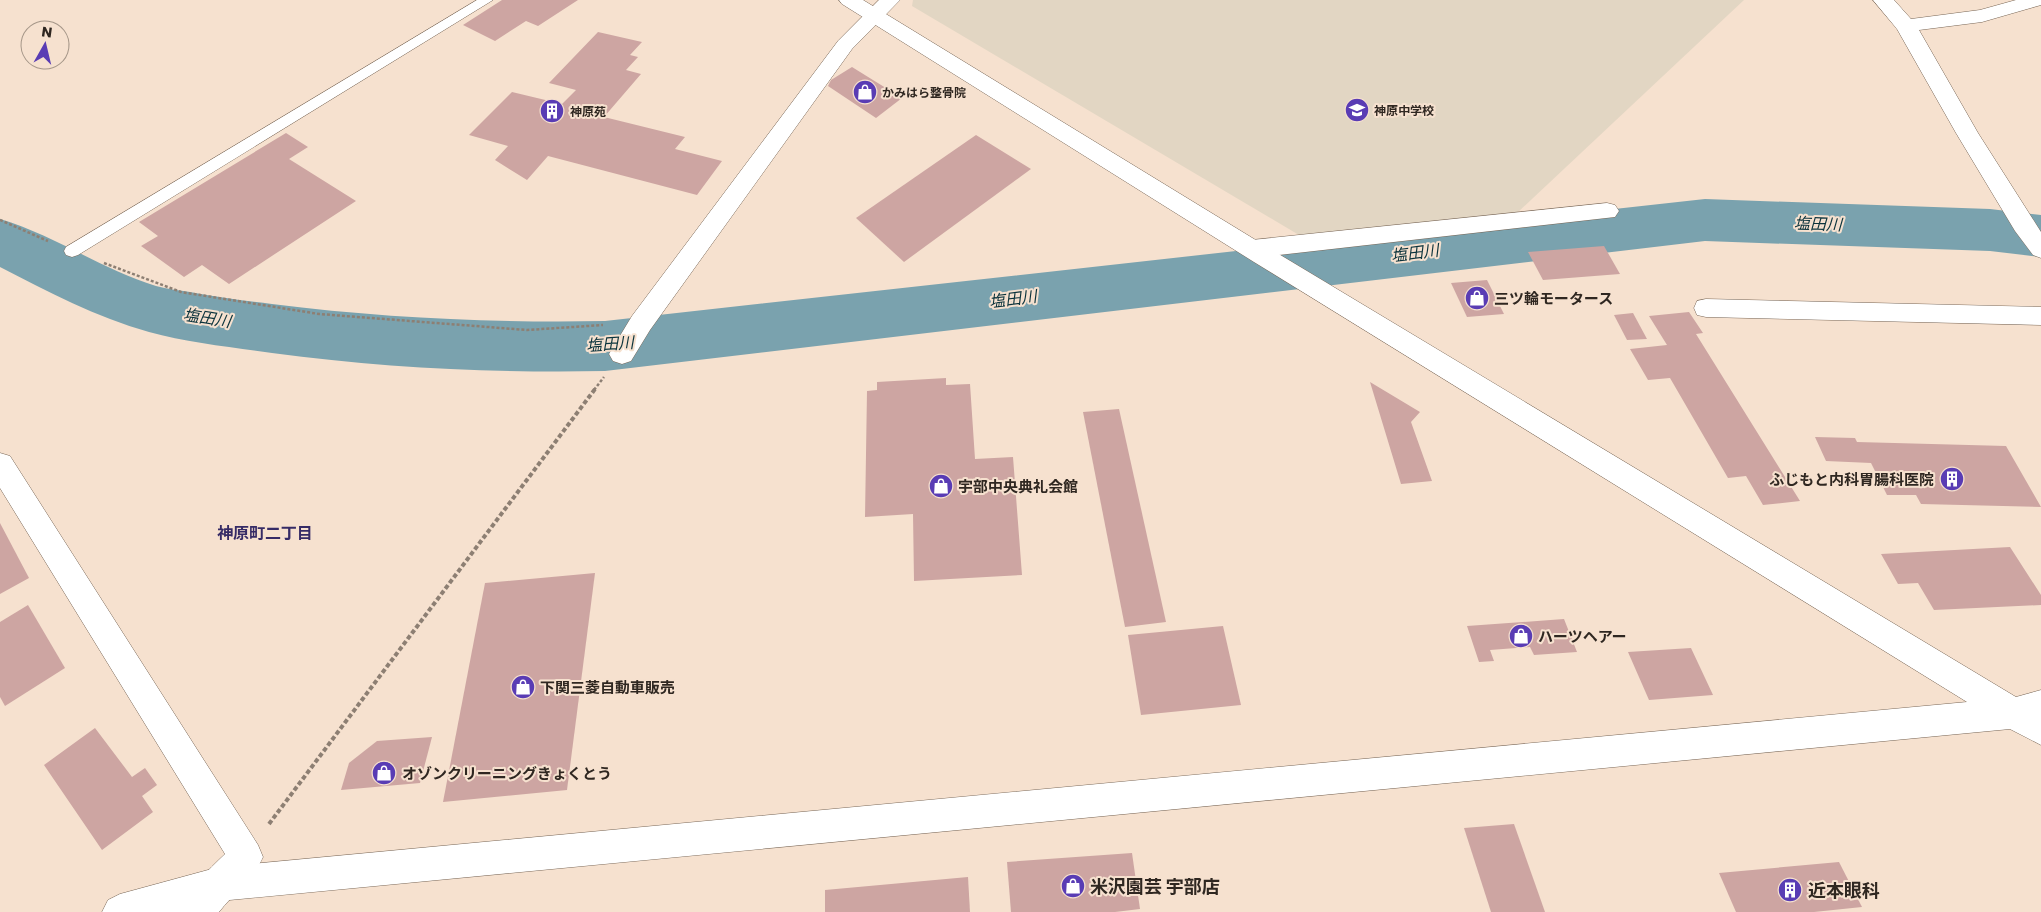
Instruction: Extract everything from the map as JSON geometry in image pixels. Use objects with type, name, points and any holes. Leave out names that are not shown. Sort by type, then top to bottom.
[{"type":"street","points":[[849,0],[883,8],[1257,253],[2027,709],[2041,730]]},
{"type":"street","points":[[1883,0],[1906,26],[1967,133],[2033,238]]},
{"type":"street","points":[[1906,26],[1982,16],[2038,0]]},
{"type":"street","points":[[622,354],[638,327],[846,45],[883,8]]},
{"type":"street","points":[[1257,253],[1607,211]]},
{"type":"street","points":[[1706,308],[2041,316]]},
{"type":"street","points":[[0,464],[246,857],[219,884],[198,912]]},
{"type":"street","points":[[120,912],[219,884],[2027,709]]},
{"type":"lane","points":[[72,251],[486,0]]},
{"type":"path","points":[[0,220],[72,251],[181,292],[319,314],[528,330],[638,327]]},
{"type":"path","points":[[246,857],[622,354]]},
{"type":"shaded area","name":"神原中学校","points":[[913,0],[1744,0],[1516,214],[1299,235],[912,6]]},
{"type":"building","points":[[502,0],[578,0],[538,26],[526,21],[495,41],[463,25]]},
{"type":"building","name":"神原苑","points":[[598,32],[642,42],[630,55],[638,57],[626,70],[641,74],[604,117],[685,137],[675,149],[722,161],[697,195],[548,156],[527,180],[495,160],[508,146],[469,135],[512,92],[562,104],[576,90],[549,83]]},
{"type":"building","name":"かみはら整骨院","points":[[852,67],[902,98],[876,118],[828,86],[831,80]]},
{"type":"building","points":[[286,133],[308,147],[289,159],[356,201],[229,284],[202,265],[184,277],[141,246],[158,236],[139,222]]},
{"type":"building","points":[[976,135],[1031,169],[904,262],[856,218]]},
{"type":"building","points":[[1604,246],[1620,274],[1543,280],[1528,252]]},
{"type":"building","name":"三ツ輪モータース","points":[[1487,280],[1504,314],[1467,317],[1451,283]]},
{"type":"building","points":[[1689,312],[1703,333],[1696,334],[1800,501],[1763,505],[1746,476],[1728,478],[1670,378],[1648,380],[1630,349],[1667,345],[1649,316]]},
{"type":"building","points":[[1633,313],[1647,339],[1627,340],[1614,315]]},
{"type":"building","name":"宇部中央典礼会館","points":[[946,378],[946,385],[970,384],[975,459],[1013,457],[1022,575],[914,581],[913,514],[865,517],[867,391],[877,390],[877,382]]},
{"type":"building","points":[[1370,382],[1420,412],[1411,422],[1432,481],[1401,484]]},
{"type":"building","points":[[1119,409],[1166,622],[1125,627],[1083,412]]},
{"type":"building","name":"ふじもと内科胃腸科医院","points":[[1815,437],[1855,438],[1857,442],[2006,446],[2041,507],[1921,504],[1916,495],[1887,495],[1871,463],[1826,461]]},
{"type":"building","points":[[0,523],[29,578],[0,594]]},
{"type":"building","points":[[2010,547],[2041,595],[2041,605],[1934,610],[1918,583],[1898,584],[1881,554]]},
{"type":"building","name":"下関三菱自動車販売","points":[[595,573],[567,790],[443,802],[485,583]]},
{"type":"building","points":[[28,605],[65,668],[5,706],[0,697],[0,622]]},
{"type":"building","name":"ハーツヘアー","points":[[1564,619],[1577,652],[1534,655],[1530,647],[1490,650],[1494,661],[1479,662],[1467,626]]},
{"type":"building","points":[[1223,626],[1241,705],[1141,715],[1128,635]]},
{"type":"building","points":[[1691,648],[1713,695],[1649,700],[1628,652]]},
{"type":"building","points":[[95,728],[132,777],[145,768],[157,785],[142,796],[153,812],[102,850],[44,765]]},
{"type":"building","name":"オゾンクリーニングきょくとう","points":[[432,737],[420,783],[341,790],[349,763],[377,741]]},
{"type":"building","points":[[1514,824],[1545,912],[1491,912],[1464,828]]},
{"type":"building","name":"米沢園芸 宇部店","points":[[1132,853],[1140,909],[1115,912],[1011,912],[1007,862]]},
{"type":"building","name":"近本眼科","points":[[1839,862],[1862,907],[1814,912],[1736,912],[1719,873]]},
{"type":"building","points":[[968,877],[970,912],[825,912],[825,890]]},
{"type":"waterway","name":"塩田川","points":[[0,240],[87,285],[151,309],[229,323],[314,334],[434,344],[539,347],[605,346],[1705,220],[1990,230],[2041,236]]},
{"type":"place","name":"かみはら整骨院","points":[[865,92]]},
{"type":"place","name":"神原中学校","points":[[1357,110]]},
{"type":"place","name":"神原苑","points":[[552,111]]},
{"type":"place","name":"三ツ輪モータース","points":[[1477,298]]},
{"type":"place","name":"ふじもと内科胃腸科医院","points":[[1952,479]]},
{"type":"place","name":"宇部中央典礼会館","points":[[941,486]]},
{"type":"place","name":"ハーツヘアー","points":[[1521,636]]},
{"type":"place","name":"下関三菱自動車販売","points":[[523,687]]},
{"type":"place","name":"オゾンクリーニングきょくとう","points":[[384,773]]},
{"type":"place","name":"米沢園芸 宇部店","points":[[1073,886]]},
{"type":"place","name":"近本眼科","points":[[1790,890]]},
{"type":"district","name":"神原町二丁目","points":[[265,533]]}]
